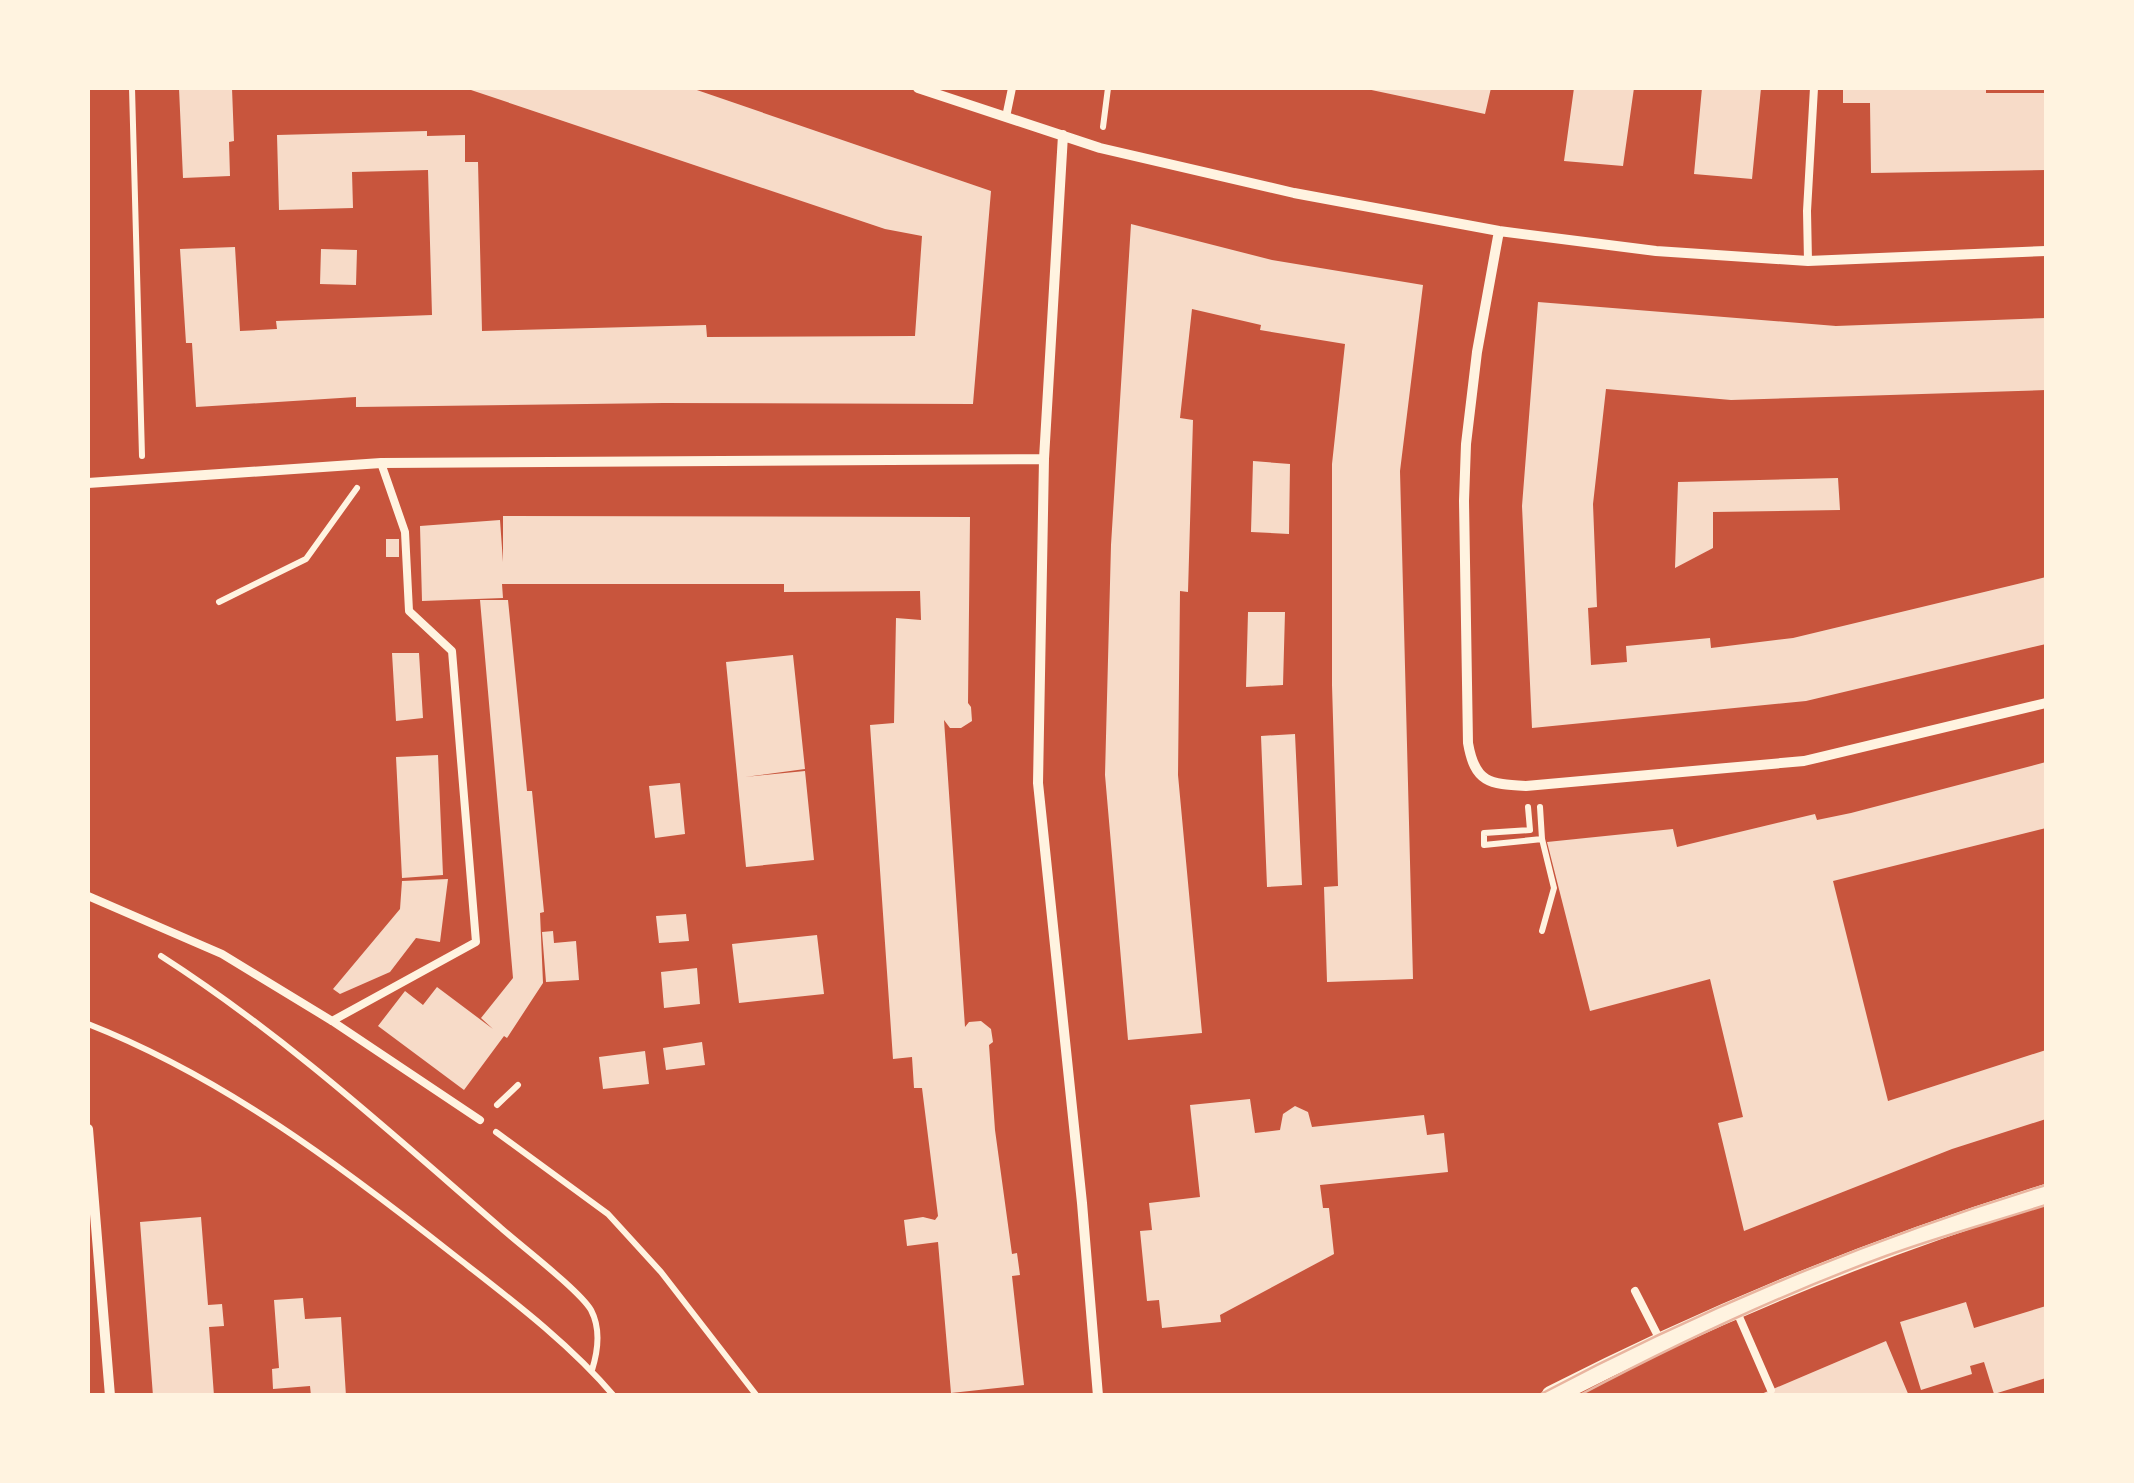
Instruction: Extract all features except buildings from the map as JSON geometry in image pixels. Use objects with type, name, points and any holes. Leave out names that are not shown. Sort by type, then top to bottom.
[{"type":"main road","points":[[1550,1396],[1660,1340],[1810,1275],[2046,1194]]},
{"type":"street","points":[[918,88],[1100,148],[1294,192],[1499,231],[1656,251],[1808,261],[2046,251]]},
{"type":"street","points":[[1063,136],[1044,459],[1038,783],[1098,1396]]},
{"type":"street","points":[[1499,231],[1466,444],[1468,743],[1471,761],[1479,774],[1492,784],[1526,786],[1804,761],[2046,704]]},
{"type":"street","points":[[88,483],[376,464],[1044,459]]},
{"type":"street","points":[[88,1129],[110,1396]]},
{"type":"lane","points":[[1006,117],[1012,88]]},
{"type":"lane","points":[[1808,261],[1814,88]]},
{"type":"lane","points":[[332,1021],[476,942],[452,651],[409,611],[405,532],[376,464]]},
{"type":"lane","points":[[88,896],[222,954],[332,1021],[480,1120]]},
{"type":"lane","points":[[88,1273],[100,1272]]},
{"type":"lane","points":[[1635,1291],[1660,1340]]},
{"type":"lane","points":[[1736,1308],[1771,1390]]},
{"type":"path","points":[[132,88],[143,480]]},
{"type":"path","points":[[1100,148],[1108,88]]},
{"type":"path","points":[[220,602],[306,559],[376,464]]},
{"type":"path","points":[[1526,786],[1530,830],[1484,833],[1484,845],[1542,839]]},
{"type":"path","points":[[1540,817],[1554,888],[1542,931]]},
{"type":"path","points":[[154,952],[327,1076],[566,1286],[590,1309],[597,1330],[598,1351],[592,1370]]},
{"type":"path","points":[[88,1024],[194,1076],[319,1152],[488,1281],[592,1370],[614,1396]]},
{"type":"path","points":[[518,1085],[480,1120],[608,1214],[661,1272],[757,1396]]},
{"type":"tram line","points":[[1537,1396],[1661,1334],[1787,1278],[2046,1185]]},
{"type":"tram line","points":[[1578,1396],[1807,1287],[1906,1249],[2046,1205]]}]
